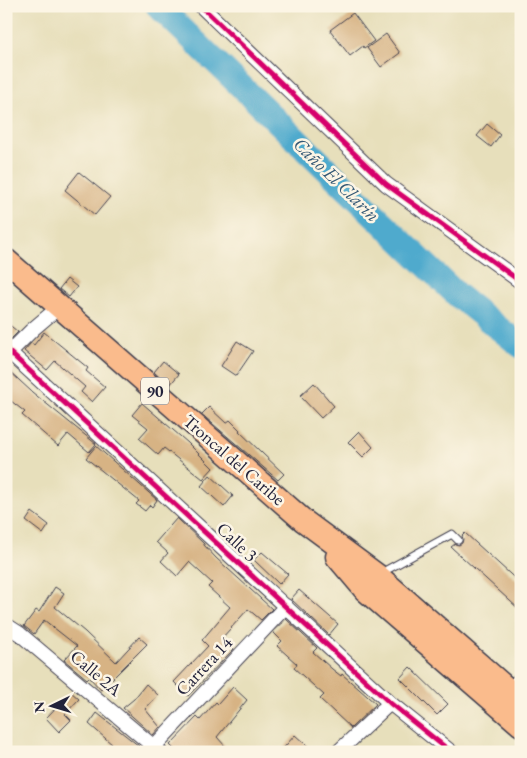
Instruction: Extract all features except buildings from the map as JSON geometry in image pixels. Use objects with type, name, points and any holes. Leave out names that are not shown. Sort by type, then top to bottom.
[{"type":"highway","name":"Troncal del Caribe","points":[[6,260],[304,521],[377,576],[516,688]]},
{"type":"highway","name":"Troncal del Caribe","points":[[304,521],[365,590],[521,725]]},
{"type":"street","points":[[201,6],[386,184],[521,282]]},
{"type":"street","points":[[7,352],[59,307]]},
{"type":"street","name":"Calle 3","points":[[7,352],[390,703],[452,752]]},
{"type":"street","name":"Carrera 14","points":[[155,750],[286,606]]},
{"type":"street","name":"Calle 2A","points":[[6,626],[20,634],[155,750]]},
{"type":"street","points":[[338,752],[390,703]]},
{"type":"lane","points":[[377,576],[452,534],[458,540]]},
{"type":"waterway","name":"Caño El Clarín","points":[[158,6],[457,295],[521,346]]},
{"type":"cycle path","points":[[201,6],[386,184],[521,282]]},
{"type":"cycle path","points":[[6,349],[390,703],[451,752]]}]
